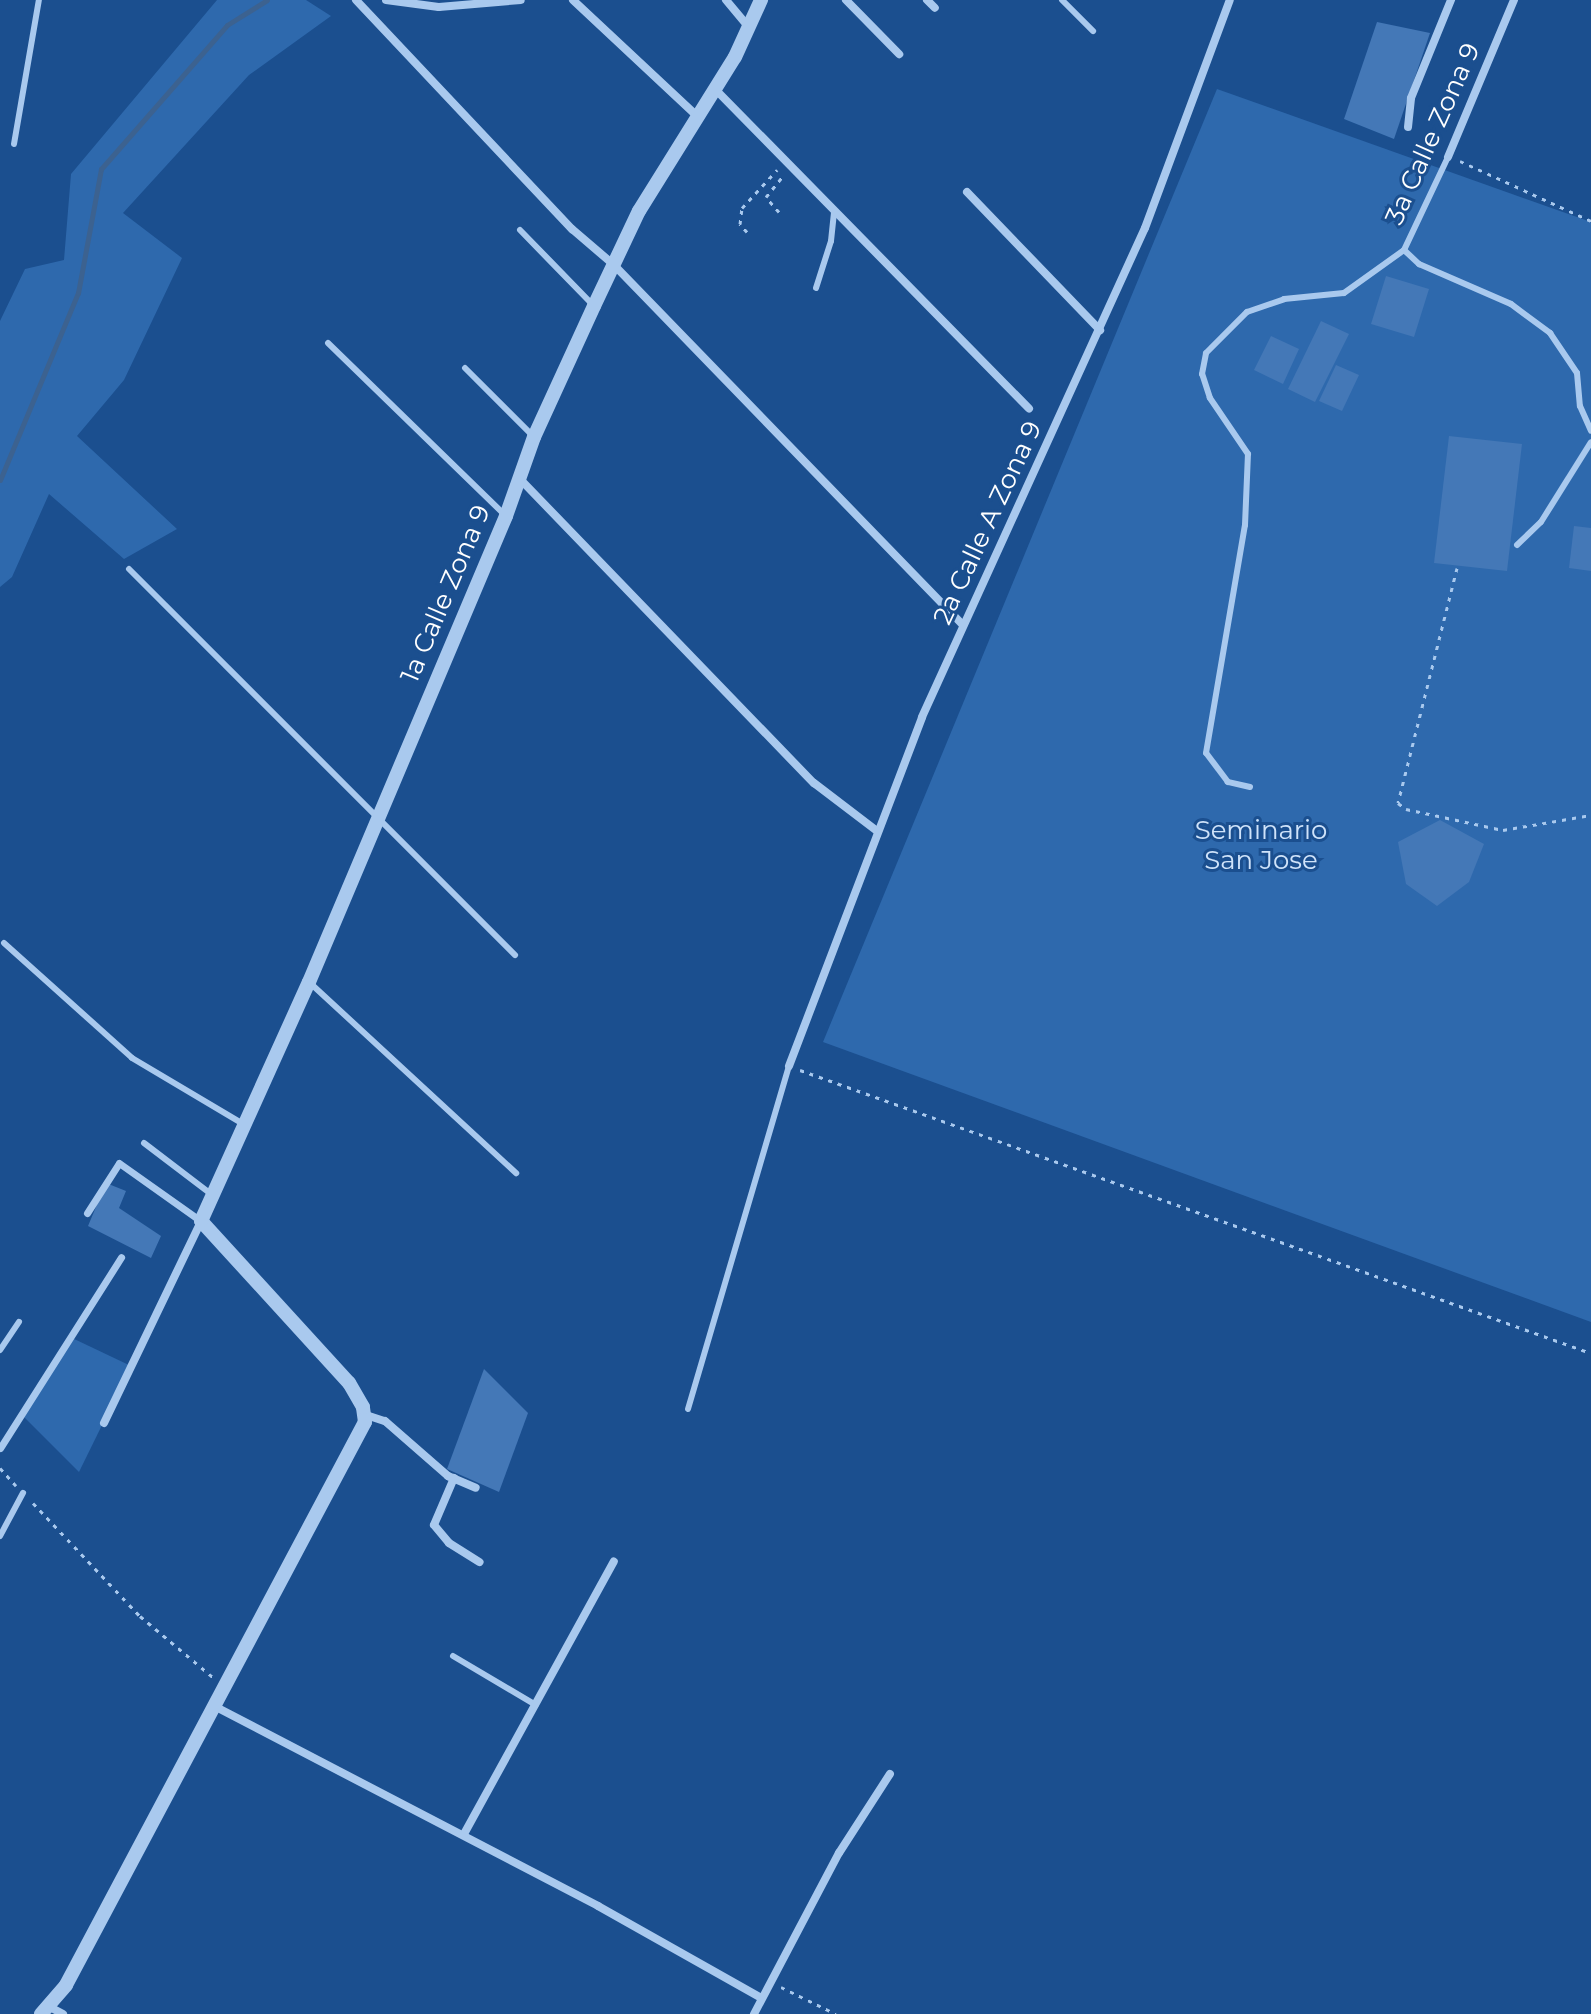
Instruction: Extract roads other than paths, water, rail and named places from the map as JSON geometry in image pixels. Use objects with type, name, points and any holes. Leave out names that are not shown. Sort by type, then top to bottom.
[{"type":"street","points":[[356,0],[572,229],[614,265],[962,624]]},
{"type":"street","points":[[386,0],[461,7],[521,0]]},
{"type":"street","points":[[573,0],[696,115]]},
{"type":"street","points":[[726,0],[750,29]]},
{"type":"street","name":"1a Calle Zona 9","points":[[201,1221],[309,982],[506,516],[534,437],[594,306],[696,115],[750,29],[761,0]]},
{"type":"street","points":[[846,0],[899,54]]},
{"type":"street","points":[[927,0],[935,8]]},
{"type":"street","name":"2a Calle A Zona 9","points":[[789,1066],[877,831],[962,624],[1100,330],[1184,131],[1230,0]]},
{"type":"street","points":[[1408,127],[1411,98],[1451,0]]},
{"type":"street","name":"3a Calle Zona 9","points":[[1448,157],[1514,0]]},
{"type":"street","points":[[714,88],[1029,409]]},
{"type":"street","points":[[967,192],[1100,330]]},
{"type":"street","points":[[520,479],[805,774],[877,831]]},
{"type":"street","points":[[87,1213],[119,1163],[201,1221],[349,1383],[366,1415],[385,1421],[454,1478],[476,1488]]},
{"type":"street","points":[[104,1423],[201,1221]]},
{"type":"street","points":[[0,1448],[121,1257]]},
{"type":"street","points":[[63,2014],[44,2010],[66,1985],[351,1454],[366,1415]]},
{"type":"street","points":[[454,1478],[434,1525],[449,1543],[480,1562]]},
{"type":"street","points":[[464,1834],[614,1561]]},
{"type":"street","points":[[216,1707],[464,1834],[761,1998]]},
{"type":"street","points":[[754,2014],[839,1853],[890,1774]]},
{"type":"lane","points":[[14,144],[39,0]]},
{"type":"lane","points":[[1062,0],[1093,31]]},
{"type":"lane","name":"3a Calle Zona 9","points":[[1448,157],[1404,250],[1419,264],[1511,304],[1550,333],[1577,373],[1580,406],[1591,431]]},
{"type":"lane","points":[[816,288],[831,241],[834,212]]},
{"type":"lane","points":[[520,230],[594,306]]},
{"type":"lane","points":[[1250,787],[1228,782],[1206,753],[1245,525],[1248,454],[1210,398],[1202,374],[1206,353],[1247,312],[1284,299],[1344,293],[1404,250]]},
{"type":"lane","points":[[328,343],[506,516]]},
{"type":"lane","points":[[465,368],[534,437]]},
{"type":"lane","points":[[1517,545],[1541,522],[1591,442]]},
{"type":"lane","points":[[129,569],[362,807],[379,817],[515,955]]},
{"type":"lane","points":[[4,943],[132,1058],[245,1125]]},
{"type":"lane","points":[[309,982],[516,1173]]},
{"type":"lane","points":[[688,1409],[789,1066]]},
{"type":"lane","points":[[144,1143],[212,1196]]},
{"type":"lane","points":[[0,1350],[19,1322]]},
{"type":"lane","points":[[0,1536],[23,1493]]},
{"type":"lane","points":[[453,1656],[536,1705]]},
{"type":"waterway","points":[[0,480],[78,293],[101,169],[227,25],[267,0]]},
{"type":"park label","name":"Seminario San Jose","points":[[1261,846]]}]
